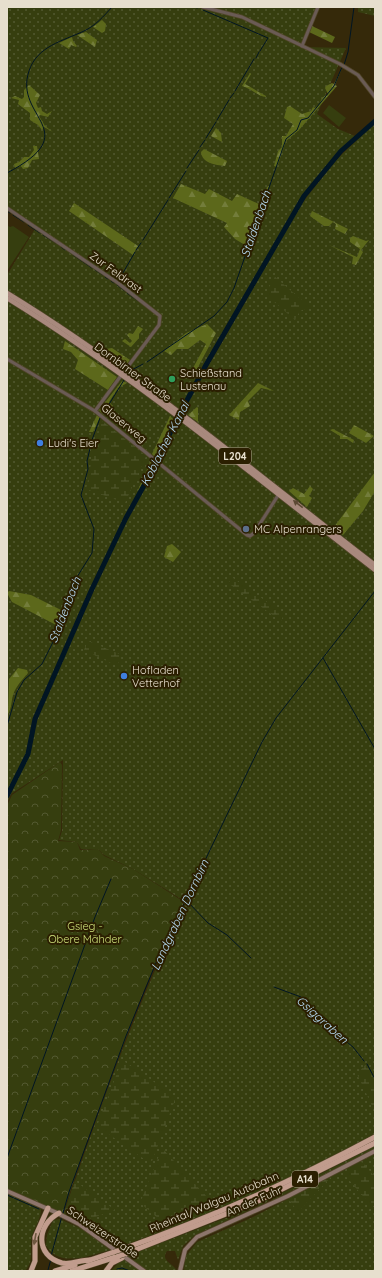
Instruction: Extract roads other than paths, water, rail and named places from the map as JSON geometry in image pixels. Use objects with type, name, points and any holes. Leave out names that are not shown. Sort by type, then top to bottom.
[{"type":"highway","name":"Rheintal/Walgau Autobahn","points":[[55,1271],[114,1252],[123,1255],[324,1164],[375,1137]]},
{"type":"highway","name":"Rheintal/Walgau Autobahn","points":[[72,1271],[123,1255],[256,1202],[375,1143]]},
{"type":"highway","points":[[31,1271],[35,1261],[35,1237],[48,1208]]},
{"type":"highway","points":[[61,1215],[49,1219],[43,1231],[43,1245],[51,1257],[67,1263],[90,1260]]},
{"type":"highway","points":[[106,1271],[112,1263],[123,1255]]},
{"type":"main road","name":"Dornbirner Straße","points":[[7,293],[100,353],[278,495],[375,570]]},
{"type":"main road","name":"Dornbirner Straße","points":[[7,298],[93,354],[173,410]]},
{"type":"main road","name":"Dornbirner Straße","points":[[188,422],[282,491],[375,565]]},
{"type":"main road","name":"An der Fuhr","points":[[180,1271],[185,1250],[197,1237],[288,1196],[375,1151]]},
{"type":"main road","name":"Schweizerstraße","points":[[7,1191],[48,1208],[79,1224],[144,1271]]},
{"type":"street","points":[[203,7],[242,17],[353,72],[365,82],[375,97]]},
{"type":"street","points":[[302,46],[318,7]]},
{"type":"street","name":"Zur Feldrast","points":[[7,208],[111,279],[160,316],[159,325],[126,369]]},
{"type":"street","name":"Glaserweg","points":[[7,359],[95,411],[250,536],[278,495]]},
{"type":"street","points":[[95,411],[120,377]]},
{"type":"street","points":[[278,495],[282,491]]},
{"type":"waterway","points":[[7,173],[30,158],[42,146],[45,135],[42,124],[30,101],[27,87],[29,71],[33,63],[44,50],[59,41],[84,31],[92,26],[112,7]]},
{"type":"waterway","name":"Staldenbach","points":[[344,65],[348,52],[354,7]]},
{"type":"waterway","points":[[203,10],[268,38],[260,51]]},
{"type":"waterway","points":[[256,58],[259,52]]},
{"type":"waterway","points":[[235,91],[254,59]]},
{"type":"waterway","name":"Staldenbach","points":[[147,362],[214,316],[227,302],[234,288],[286,139],[297,130],[301,120],[308,118],[334,86],[342,67]]},
{"type":"waterway","points":[[230,98],[234,93]]},
{"type":"waterway","points":[[217,120],[229,100]]},
{"type":"waterway","name":"Koblacher Kanal","points":[[7,796],[28,754],[35,719],[92,589],[126,518],[206,365],[304,196],[341,151],[375,121]]},
{"type":"waterway","points":[[206,138],[216,122]]},
{"type":"waterway","points":[[200,147],[205,140]]},
{"type":"waterway","points":[[187,168],[199,150]]},
{"type":"waterway","points":[[169,198],[186,171]]},
{"type":"waterway","points":[[143,240],[168,200]]},
{"type":"waterway","points":[[13,215],[24,222]]},
{"type":"waterway","points":[[28,225],[40,233]]},
{"type":"waterway","points":[[43,235],[59,245]]},
{"type":"waterway","points":[[136,250],[141,243]]},
{"type":"waterway","points":[[61,247],[65,250]]},
{"type":"waterway","points":[[120,278],[135,252]]},
{"type":"waterway","points":[[73,255],[92,268]]},
{"type":"waterway","points":[[95,270],[103,275]]},
{"type":"waterway","points":[[117,285],[125,291]]},
{"type":"waterway","points":[[127,293],[138,301]]},
{"type":"waterway","name":"Staldenbach","points":[[130,371],[143,364]]},
{"type":"waterway","name":"Staldenbach","points":[[103,414],[124,380]]},
{"type":"waterway","name":"Staldenbach","points":[[7,726],[17,692],[24,680],[42,664],[60,628],[60,617],[66,612],[77,577],[92,553],[94,529],[81,495],[88,469],[87,461],[92,440],[100,418]]},
{"type":"waterway","name":"Landgraben Dornbirn","points":[[63,1213],[69,1192],[126,1036],[158,958],[262,742],[276,718],[375,591]]},
{"type":"waterway","points":[[323,658],[375,749]]},
{"type":"waterway","points":[[7,1158],[95,917],[111,879]]},
{"type":"waterway","name":"Gsiggraben","points":[[186,900],[208,923],[227,935],[251,958]]},
{"type":"waterway","name":"Gsiggraben","points":[[274,987],[301,997],[320,1020],[353,1047],[364,1061]]},
{"type":"waterway","name":"Gsiggraben","points":[[367,1064],[375,1079]]},
{"type":"waterway","points":[[7,1195],[39,1209]]},
{"type":"waterway","name":"Landgraben Dornbirn","points":[[51,1256],[62,1216]]},
{"type":"waterway","name":"Landgraben Dornbirn","points":[[48,1270],[51,1259]]},
{"type":"waterway","points":[[117,1269],[122,1268],[130,1271]]},
{"type":"place","name":"Schießstand Lustenau","points":[[172,379]]},
{"type":"place","name":"Ludi's Eier","points":[[40,443]]},
{"type":"place","name":"MC Alpenrangers","points":[[246,529]]},
{"type":"place","name":"Hofladen Vetterhof","points":[[124,676]]},
{"type":"park label","name":"Gsieg - Obere Mähder","points":[[85,932]]}]
